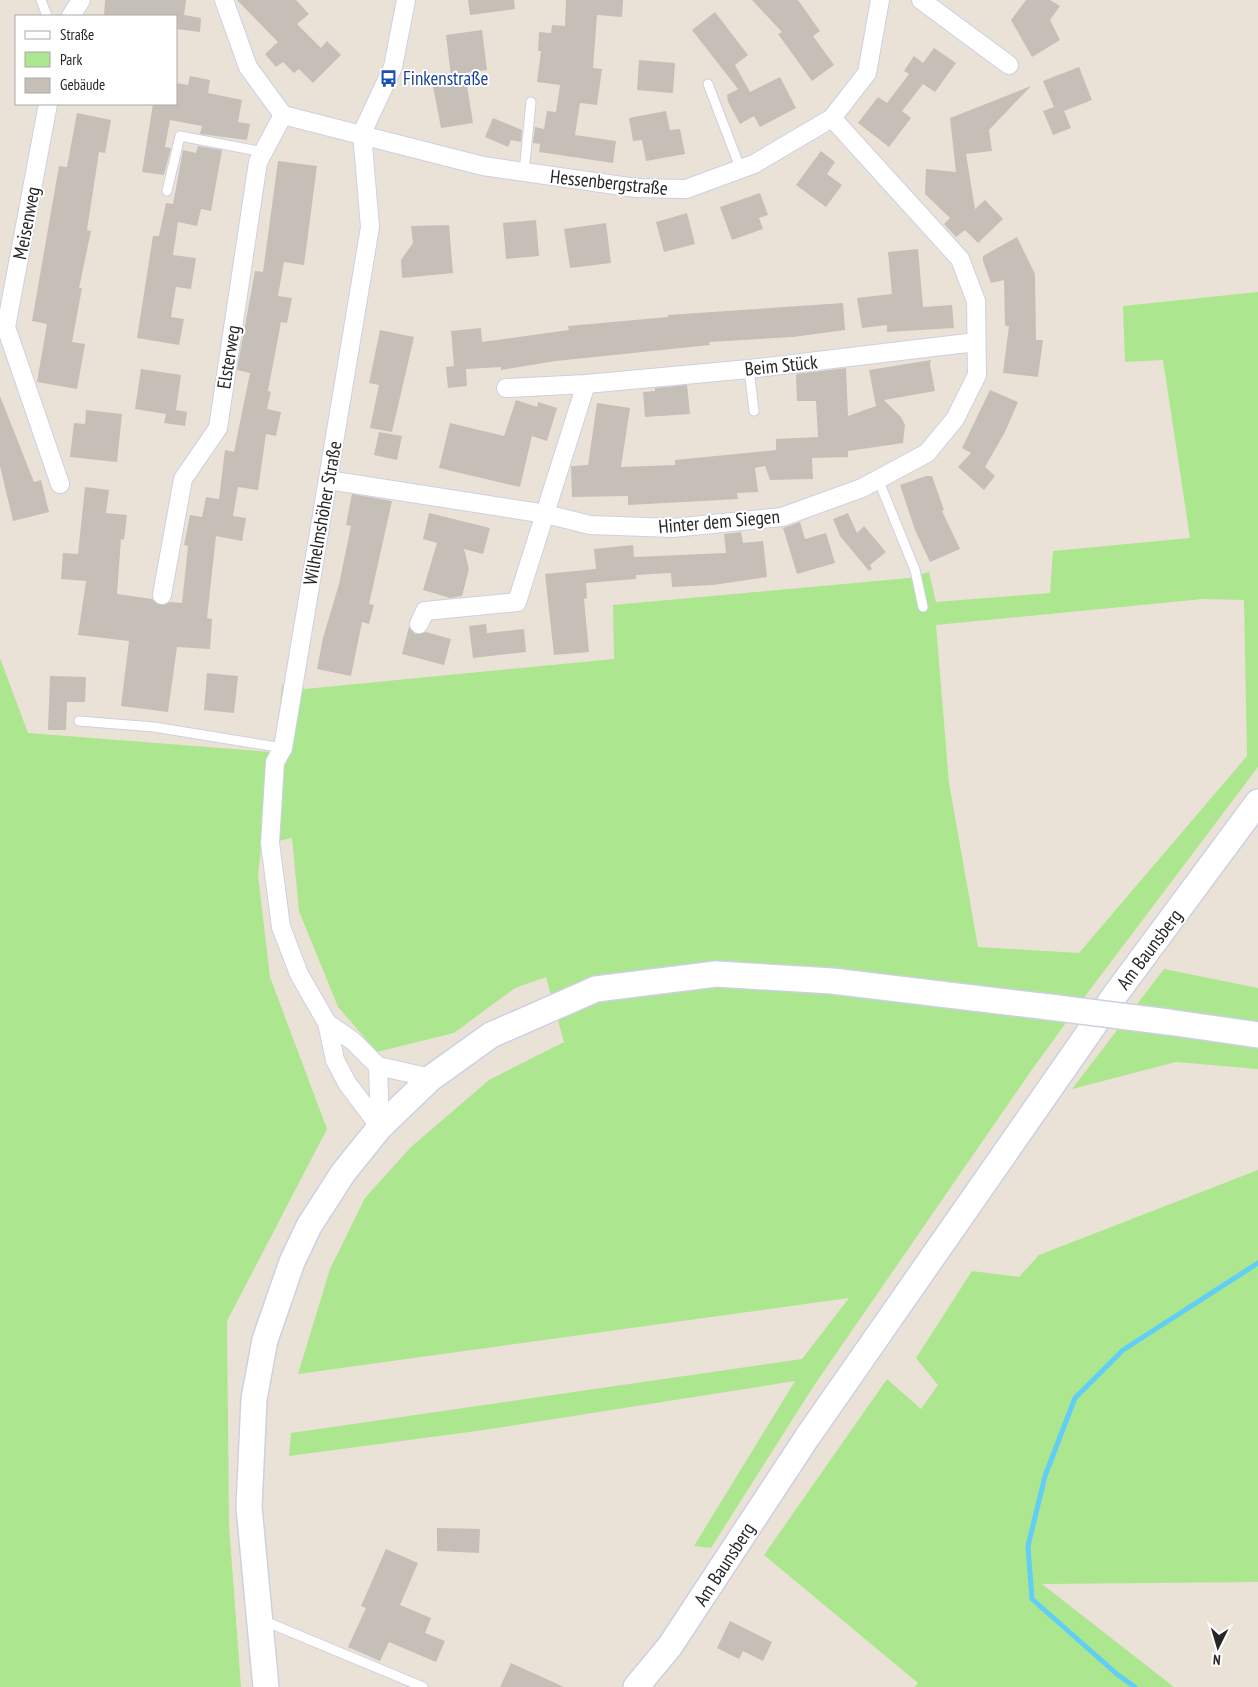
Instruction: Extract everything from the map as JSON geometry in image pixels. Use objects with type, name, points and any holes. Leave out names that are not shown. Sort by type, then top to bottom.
[{"type":"street","points":[[72,15],[80,0]]},
{"type":"street","points":[[224,0],[248,67],[283,114],[316,124],[362,133],[393,67],[406,0]]},
{"type":"street","name":"Hessenbergstraße","points":[[362,133],[483,166],[636,188],[686,189],[754,164],[832,118],[867,73],[880,0]]},
{"type":"street","points":[[921,0],[1009,65]]},
{"type":"street","name":"Meisenweg","points":[[48,105],[6,327],[60,484]]},
{"type":"street","name":"Elsterweg","points":[[162,595],[183,478],[218,428],[258,162],[283,114]]},
{"type":"street","name":"Hinter dem Siegen","points":[[328,480],[546,514],[590,526],[673,528],[782,517],[862,488],[927,453],[955,419],[977,375],[976,301],[960,258],[832,118]]},
{"type":"street","name":"Wilhelmshöher Straße","points":[[362,133],[370,227],[283,748],[275,762],[270,843],[281,927],[299,974],[327,1023],[335,1060],[348,1083],[380,1127]]},
{"type":"street","name":"Beim Stück","points":[[506,388],[586,384],[749,369],[976,342]]},
{"type":"street","points":[[419,624],[425,611],[517,602],[586,384]]},
{"type":"street","name":"Am Baunsberg","points":[[636,1687],[670,1646],[808,1436],[1043,1097],[1115,995],[1258,802]]},
{"type":"street","points":[[266,1687],[249,1507],[254,1399],[265,1340],[292,1262],[309,1226],[343,1173],[380,1127],[431,1078],[491,1035],[596,989],[716,974],[832,981],[1168,1022],[1258,1035]]},
{"type":"street","name":"Wilhelmshöher Straße","points":[[327,1023],[353,1041],[378,1066]]},
{"type":"street","points":[[380,1127],[378,1066],[431,1078]]},
{"type":"lane","points":[[41,0],[47,15]]},
{"type":"lane","points":[[708,84],[741,170]]},
{"type":"lane","points":[[524,172],[531,102]]},
{"type":"lane","points":[[167,192],[180,136],[263,152]]},
{"type":"lane","points":[[749,369],[754,412]]},
{"type":"lane","points":[[878,479],[915,570],[923,607]]},
{"type":"lane","points":[[78,721],[154,727],[283,748]]},
{"type":"lane","points":[[261,1620],[423,1687]]},
{"type":"green space","points":[[1258,292],[1258,767],[1031,1071],[813,1387],[711,1548],[694,1546],[795,1381],[484,1430],[289,1456],[291,1433],[802,1359],[849,1298],[298,1374],[330,1269],[365,1198],[411,1147],[489,1080],[564,1042],[546,977],[515,988],[454,1033],[377,1052],[338,1007],[299,911],[292,838],[270,843],[272,787],[282,685],[305,689],[614,659],[613,605],[909,578],[929,572],[936,602],[1050,593],[1053,551],[1190,538],[1163,360],[1125,362],[1123,306]],"holes":[[[1203,599],[1244,600],[1247,756],[1079,953],[978,947],[949,783],[936,625]]]},
{"type":"green space","points":[[0,658],[28,733],[271,752],[258,876],[270,977],[327,1129],[227,1321],[229,1525],[241,1687],[0,1687]]},
{"type":"green space","points":[[1164,969],[1258,988],[1258,1069],[1176,1062],[1072,1089]]},
{"type":"green space","points":[[1258,1170],[1258,1582],[1042,1584],[1174,1687],[915,1687],[918,1683],[764,1555],[887,1379],[921,1409],[938,1385],[916,1358],[972,1271],[1019,1277],[1039,1255]]},
{"type":"building","points":[[105,0],[186,0],[184,15],[201,18],[200,32],[178,29],[178,15],[104,15]]},
{"type":"building","points":[[237,0],[296,0],[309,14],[297,24],[321,48],[327,41],[341,55],[313,83],[299,69],[294,73],[283,62],[276,67],[265,54],[278,42]]},
{"type":"building","points":[[468,0],[514,0],[515,9],[470,15]]},
{"type":"building","points":[[566,0],[623,0],[622,17],[597,15],[593,68],[602,69],[597,105],[580,103],[575,135],[616,141],[613,163],[539,152],[540,144],[533,143],[535,127],[544,129],[547,111],[556,112],[560,85],[537,82],[541,51],[538,51],[539,32],[551,33],[552,25],[565,26]]},
{"type":"building","points":[[752,0],[798,0],[820,31],[813,36],[834,65],[812,81],[778,34],[782,32]]},
{"type":"building","points":[[1026,0],[1050,0],[1060,6],[1050,20],[1060,40],[1032,57],[1011,20]]},
{"type":"building","points":[[715,12],[748,55],[735,65],[750,92],[780,77],[796,108],[760,127],[754,116],[740,124],[728,102],[727,95],[738,89],[692,30]]},
{"type":"building","points":[[482,30],[487,70],[465,73],[473,123],[441,128],[433,86],[452,84],[446,35]]},
{"type":"building","points":[[934,48],[956,63],[935,92],[923,84],[902,111],[911,118],[889,147],[858,123],[878,97],[887,103],[909,74],[904,71],[914,56],[923,63]]},
{"type":"building","points":[[639,60],[675,63],[673,93],[637,90]]},
{"type":"building","points":[[1079,67],[1092,100],[1064,111],[1071,128],[1053,135],[1043,111],[1054,107],[1043,81]]},
{"type":"building","points":[[190,76],[210,80],[208,93],[242,100],[238,122],[250,124],[247,140],[200,134],[202,126],[170,120],[165,147],[171,148],[164,175],[142,172],[153,105],[178,105],[178,83],[188,85]]},
{"type":"building","points":[[1031,86],[989,130],[992,151],[966,154],[975,209],[985,200],[1003,219],[978,243],[965,230],[956,237],[944,224],[950,218],[925,194],[926,169],[956,172],[950,118]]},
{"type":"building","points":[[666,111],[670,130],[680,129],[685,154],[646,161],[642,140],[633,141],[629,118]]},
{"type":"building","points":[[77,113],[111,120],[105,153],[99,152],[87,230],[91,231],[79,288],[82,288],[72,342],[85,344],[77,389],[37,382],[47,324],[32,321],[59,166],[67,167]]},
{"type":"building","points":[[493,118],[522,130],[521,142],[511,140],[508,147],[485,137]]},
{"type":"building","points":[[198,146],[222,150],[211,211],[201,209],[197,226],[178,222],[173,255],[196,258],[191,289],[176,287],[171,317],[184,319],[179,345],[137,338],[153,236],[159,236],[166,203],[173,204],[183,150],[196,153]]},
{"type":"building","points":[[821,151],[835,162],[827,174],[842,185],[826,207],[796,185]]},
{"type":"building","points":[[278,161],[317,166],[304,265],[284,262],[278,296],[292,298],[287,323],[281,322],[268,391],[271,392],[267,409],[281,412],[276,436],[266,434],[258,490],[238,487],[233,516],[246,518],[242,541],[216,536],[207,618],[212,619],[210,649],[177,647],[168,712],[121,706],[129,641],[78,635],[86,581],[61,579],[63,553],[78,554],[85,487],[109,490],[106,513],[127,515],[124,540],[121,539],[117,594],[152,599],[161,605],[170,602],[182,603],[188,546],[184,545],[190,515],[202,517],[206,497],[219,499],[225,450],[234,452],[250,373],[237,370],[255,271],[263,272]]},
{"type":"building","points":[[760,193],[768,215],[759,218],[763,229],[732,240],[720,207]]},
{"type":"building","points":[[687,213],[695,244],[664,252],[656,222]]},
{"type":"building","points":[[536,220],[539,256],[506,259],[503,223]]},
{"type":"building","points":[[606,223],[611,263],[570,268],[564,229]]},
{"type":"building","points":[[449,225],[453,273],[402,278],[401,260],[413,243],[411,226]]},
{"type":"building","points":[[1017,237],[1035,274],[1036,340],[1043,340],[1038,377],[1003,373],[1009,326],[1005,326],[1004,280],[991,283],[983,261],[983,256]]},
{"type":"building","points":[[918,249],[923,307],[952,305],[954,328],[887,332],[887,325],[862,328],[857,298],[892,294],[888,252]]},
{"type":"building","points":[[843,303],[845,330],[793,337],[709,342],[710,345],[556,361],[501,370],[501,367],[466,369],[467,386],[448,388],[446,367],[454,366],[451,331],[481,328],[482,342],[569,330],[568,326],[668,317],[668,315]]},
{"type":"building","points":[[380,330],[414,337],[392,432],[370,428],[379,385],[369,383]]},
{"type":"building","points":[[931,360],[930,365],[935,391],[884,400],[901,417],[905,425],[903,443],[848,451],[848,457],[812,458],[813,479],[770,480],[765,466],[755,468],[758,492],[737,493],[738,499],[628,505],[628,496],[572,497],[571,466],[588,465],[597,403],[630,408],[621,467],[675,465],[675,460],[776,450],[776,439],[818,437],[816,401],[797,401],[796,374],[846,368],[848,416],[876,406],[869,370]]},
{"type":"building","points":[[141,369],[181,375],[176,410],[187,412],[185,426],[164,423],[166,414],[135,409]]},
{"type":"building","points":[[687,385],[690,414],[645,417],[643,392],[655,391],[655,388]]},
{"type":"building","points":[[990,390],[1018,402],[1005,432],[985,467],[995,476],[984,490],[958,467],[971,453],[962,448]]},
{"type":"building","points":[[0,396],[34,482],[41,480],[49,512],[13,521],[0,466]]},
{"type":"building","points":[[516,400],[537,407],[538,402],[557,408],[547,441],[532,436],[520,487],[439,468],[450,423],[504,436]]},
{"type":"building","points":[[86,410],[122,414],[117,462],[70,457],[74,423],[85,424]]},
{"type":"building","points":[[379,432],[402,436],[397,460],[374,455]]},
{"type":"building","points":[[926,476],[932,476],[944,510],[942,511],[960,549],[930,562],[915,530],[900,485]]},
{"type":"building","points":[[352,494],[392,501],[369,604],[374,605],[369,624],[362,622],[351,676],[317,669],[323,638],[339,584],[351,526],[346,525]]},
{"type":"building","points":[[429,513],[490,528],[483,554],[464,549],[469,569],[462,596],[450,598],[423,590],[437,543],[423,539]]},
{"type":"building","points":[[848,513],[857,533],[864,526],[886,552],[870,565],[872,569],[869,571],[840,536],[833,519]]},
{"type":"building","points":[[800,522],[805,539],[826,533],[835,563],[797,574],[783,528]]},
{"type":"building","points":[[741,532],[743,543],[763,541],[767,577],[713,585],[672,587],[671,573],[636,575],[636,579],[586,583],[587,598],[584,599],[589,652],[554,655],[545,574],[596,569],[594,549],[633,545],[634,557],[726,553],[724,534]]},
{"type":"building","points":[[486,624],[487,633],[524,629],[526,652],[473,658],[469,626]]},
{"type":"building","points":[[409,627],[415,634],[426,632],[451,639],[444,665],[402,654]]},
{"type":"building","points":[[207,673],[238,676],[234,713],[204,710]]},
{"type":"building","points":[[50,676],[86,677],[85,702],[67,702],[66,730],[48,730]]},
{"type":"building","points":[[437,1528],[480,1529],[479,1553],[437,1551]]},
{"type":"building","points":[[386,1549],[418,1563],[400,1605],[431,1618],[425,1633],[445,1641],[436,1662],[389,1642],[380,1661],[348,1647],[366,1608],[361,1606]]},
{"type":"building","points":[[730,1621],[772,1642],[763,1661],[743,1651],[739,1659],[717,1648]]},
{"type":"building","points":[[511,1663],[564,1687],[500,1687]]},
{"type":"waterway","points":[[1135,1687],[1118,1675],[1032,1599],[1028,1546],[1045,1476],[1075,1398],[1123,1350],[1258,1263]]},
{"type":"place","name":"Finkenstraße","points":[[389,78]]}]
